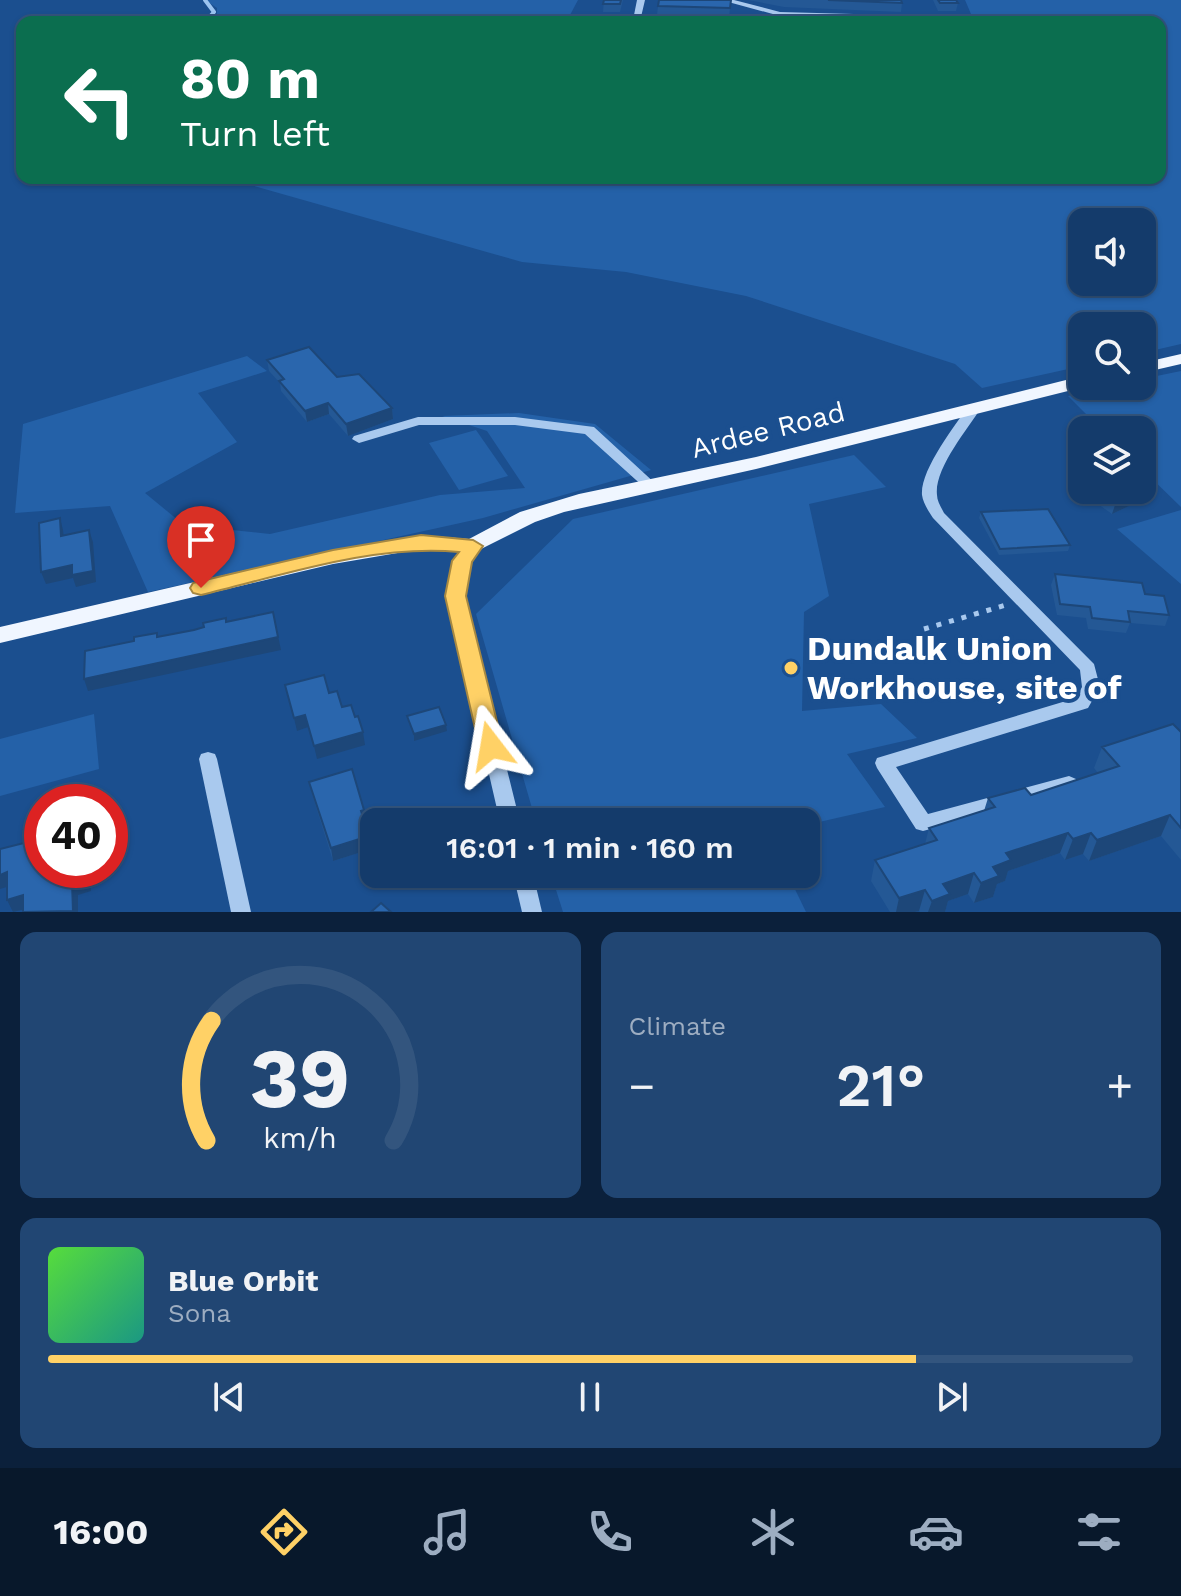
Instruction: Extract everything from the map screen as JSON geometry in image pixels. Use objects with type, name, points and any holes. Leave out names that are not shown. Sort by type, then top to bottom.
[{"type":"main road","points":[[1156,365],[1181,359]]},
{"type":"main road","name":"Ardee Road","points":[[473,546],[500,527],[560,507],[1068,385]]},
{"type":"main road","points":[[0,635],[333,557],[421,542],[473,546]]},
{"type":"street","points":[[725,0],[780,14],[931,16]]},
{"type":"street","points":[[552,16],[598,16]]},
{"type":"street","points":[[974,408],[936,468],[929,497],[938,515],[1088,668],[1091,687],[1082,703],[884,763],[923,823],[1069,784]]},
{"type":"street","points":[[359,439],[418,421],[515,421],[589,430],[651,486]]},
{"type":"street","points":[[473,546],[462,561],[456,596],[507,808]]},
{"type":"street","points":[[208,759],[228,839],[241,912]]},
{"type":"street","points":[[526,888],[532,912]]},
{"type":"path","points":[[924,629],[1021,601]]},
{"type":"shaded area","points":[[205,0],[578,0],[570,15],[637,16],[217,16],[217,8]]},
{"type":"shaded area","points":[[965,0],[1181,0],[1181,344],[1156,350],[1156,312],[1068,312],[1068,369],[982,388],[955,364],[746,296],[626,272],[522,262],[247,184],[1166,184],[1166,16],[972,16]]},
{"type":"shaded area","points":[[247,356],[267,371],[198,393],[237,442],[145,493],[184,525],[270,534],[440,495],[525,488],[487,431],[442,416],[519,413],[595,424],[651,470],[483,518],[148,592],[110,506],[15,513],[23,424]]},
{"type":"shaded area","points":[[1181,371],[1181,507],[1156,483],[1156,416],[1088,416],[1072,400],[1156,400],[1156,376]]},
{"type":"shaded area","points":[[476,430],[508,476],[459,490],[429,443]]},
{"type":"shaded area","points":[[854,455],[886,487],[809,504],[829,596],[804,612],[802,711],[881,704],[917,738],[847,754],[885,807],[820,822],[820,808],[532,808],[476,614],[573,519]]},
{"type":"shaded area","points":[[1181,510],[1181,584],[1117,529]]},
{"type":"shaded area","points":[[94,714],[99,769],[44,784],[24,784],[24,789],[0,796],[0,739]]},
{"type":"shaded area","points":[[555,888],[794,888],[806,912],[563,912]]},
{"type":"building","points":[[604,0],[621,0],[620,4],[603,4]]},
{"type":"building","points":[[659,0],[731,0],[730,8],[658,6]]},
{"type":"building","points":[[828,0],[901,0],[902,3]]},
{"type":"building","points":[[938,0],[956,0],[958,3],[940,3]]},
{"type":"building","points":[[309,347],[337,377],[359,374],[392,408],[346,424],[328,403],[305,411],[279,381],[284,379],[267,360]]},
{"type":"building","points":[[1048,509],[1070,545],[1000,549],[981,512]]},
{"type":"building","points":[[60,518],[61,536],[89,530],[93,571],[72,575],[72,565],[41,572],[39,523]]},
{"type":"building","points":[[1055,574],[1142,583],[1145,594],[1164,596],[1169,615],[1128,611],[1130,622],[1092,618],[1090,607],[1060,604]]},
{"type":"building","points":[[273,612],[278,637],[84,679],[85,651],[134,641],[134,637],[157,633],[157,637],[194,630],[204,627],[203,623],[226,618],[226,622]]},
{"type":"building","points":[[324,675],[329,693],[337,691],[342,707],[351,705],[363,732],[314,746],[305,715],[294,718],[285,685]]},
{"type":"building","points":[[439,707],[446,725],[414,734],[407,716]]},
{"type":"building","points":[[1173,724],[1181,732],[1181,828],[1170,815],[1097,840],[1091,833],[1073,839],[1068,833],[1006,853],[1011,860],[993,867],[999,876],[981,883],[974,873],[943,884],[950,894],[932,901],[925,890],[899,898],[875,860],[937,840],[929,828],[995,807],[988,798],[1025,788],[1031,795],[1119,766],[1102,747]]},
{"type":"building","points":[[352,769],[363,808],[360,808],[360,839],[331,848],[309,782]]},
{"type":"building","points":[[24,843],[24,888],[72,888],[73,911],[23,912],[23,895],[7,900],[7,872],[0,875],[0,849]]},
{"type":"building","points":[[381,903],[391,912],[371,912]]},
{"type":"waterway","points":[[205,0],[214,12],[210,16]]},
{"type":"place","name":"Dundalk Union Workhouse, site of","points":[[791,668]]},
{"type":"route","points":[[201,588],[333,557],[421,542],[473,546],[462,561],[456,596],[491,746]]}]
